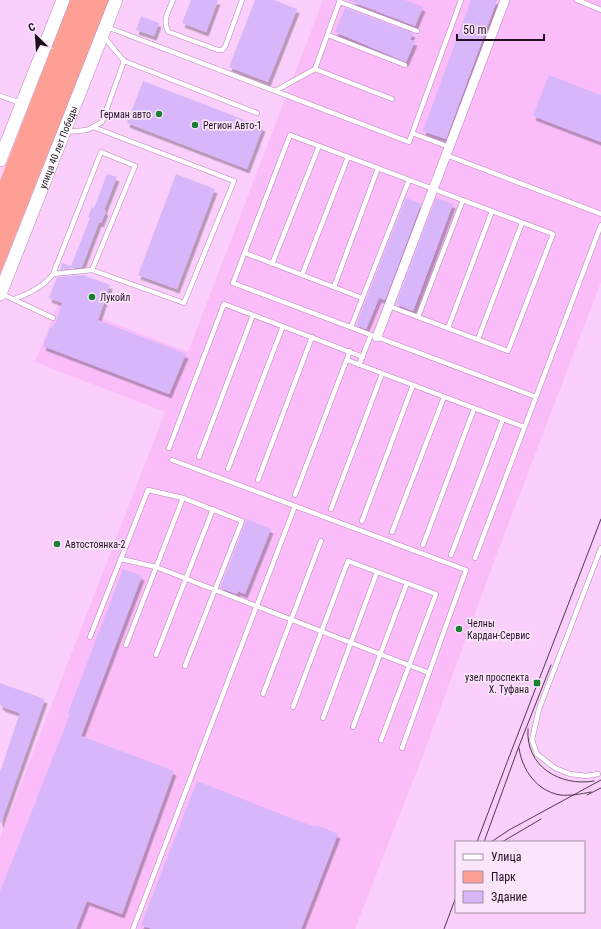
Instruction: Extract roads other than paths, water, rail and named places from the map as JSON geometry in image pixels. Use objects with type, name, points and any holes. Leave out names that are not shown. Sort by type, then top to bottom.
[{"type":"street","points":[[0,160],[63,0]]},
{"type":"street","name":"улица 40 лет Победы","points":[[0,294],[116,0]]},
{"type":"street","points":[[374,336],[389,306],[505,0]]},
{"type":"lane","points":[[173,0],[165,23],[169,32],[218,50],[222,50],[225,47],[242,0]]},
{"type":"lane","points":[[104,31],[275,91],[409,142],[462,0]]},
{"type":"lane","points":[[577,0],[601,10]]},
{"type":"lane","points":[[275,91],[315,69],[340,1],[417,31]]},
{"type":"lane","points":[[104,31],[124,61],[257,113]]},
{"type":"lane","points":[[328,35],[405,65]]},
{"type":"lane","points":[[64,132],[87,130],[102,122],[124,61]]},
{"type":"lane","points":[[315,69],[392,98]]},
{"type":"lane","points":[[0,96],[22,104]]},
{"type":"lane","points":[[53,274],[92,270],[184,303],[234,181],[93,127]]},
{"type":"lane","points":[[412,133],[448,151],[601,214]]},
{"type":"lane","points":[[389,306],[508,351],[553,234],[290,135],[233,283],[536,397]]},
{"type":"lane","points":[[272,264],[319,146]]},
{"type":"lane","points":[[14,299],[28,295],[49,280],[53,274],[101,152],[135,166],[92,270]]},
{"type":"lane","points":[[302,275],[348,157]]},
{"type":"lane","points":[[334,287],[378,168]]},
{"type":"lane","points":[[351,327],[409,180]]},
{"type":"lane","points":[[418,317],[463,200]]},
{"type":"lane","points":[[448,328],[492,211]]},
{"type":"lane","points":[[478,340],[522,223]]},
{"type":"lane","points":[[474,558],[601,225]]},
{"type":"lane","points":[[245,253],[362,298]]},
{"type":"lane","points":[[0,294],[14,299],[53,318]]},
{"type":"lane","points":[[169,448],[224,304],[363,357]]},
{"type":"lane","points":[[199,457],[253,315]]},
{"type":"lane","points":[[228,469],[283,326]]},
{"type":"lane","points":[[360,365],[374,336]]},
{"type":"lane","points":[[258,480],[312,337]]},
{"type":"lane","points":[[295,495],[350,351]]},
{"type":"lane","points":[[346,360],[524,427]]},
{"type":"lane","points":[[331,509],[382,374]]},
{"type":"lane","points":[[362,521],[413,385]]},
{"type":"lane","points":[[392,532],[444,397]]},
{"type":"lane","points":[[422,545],[474,409]]},
{"type":"lane","points":[[451,555],[503,419]]},
{"type":"lane","points":[[172,460],[466,570],[402,748]]},
{"type":"lane","points":[[90,637],[148,490],[183,498],[242,521],[185,666]]},
{"type":"lane","points":[[126,645],[183,498]]},
{"type":"lane","points":[[133,929],[295,506]]},
{"type":"lane","points":[[156,654],[213,510]]},
{"type":"lane","points":[[263,694],[321,541]]},
{"type":"lane","points":[[598,774],[586,776],[570,774],[555,768],[537,754],[532,740],[539,709],[601,548]]},
{"type":"lane","points":[[121,559],[156,567],[429,673]]},
{"type":"lane","points":[[293,707],[348,561],[407,583],[436,594],[381,740]]},
{"type":"lane","points":[[323,718],[377,572]]},
{"type":"lane","points":[[353,727],[407,583]]},
{"type":"tram line","points":[[477,841],[601,519]]},
{"type":"tram line","points":[[484,841],[519,746],[551,665]]},
{"type":"tram line","points":[[528,729],[532,754],[547,771],[557,777],[569,781],[594,781]]},
{"type":"tram line","points":[[519,748],[523,764],[527,771],[544,789],[560,795],[576,795],[591,792]]},
{"type":"tram line","points":[[492,841],[509,830],[601,780]]},
{"type":"tram line","points":[[587,795],[601,788]]},
{"type":"tram line","points":[[504,841],[541,819]]},
{"type":"tram line","points":[[444,929],[455,900]]},
{"type":"place","name":"Герман авто","points":[[159,114]]},
{"type":"place","name":"Регион Авто-1","points":[[195,125]]},
{"type":"place","name":"Лукойл","points":[[92,297]]},
{"type":"place","name":"Автостоянка-2","points":[[57,544]]},
{"type":"place","name":"Челны Кардан-Сервис","points":[[459,629]]},
{"type":"place","name":"узел проспекта Х. Туфана","points":[[537,683]]}]
